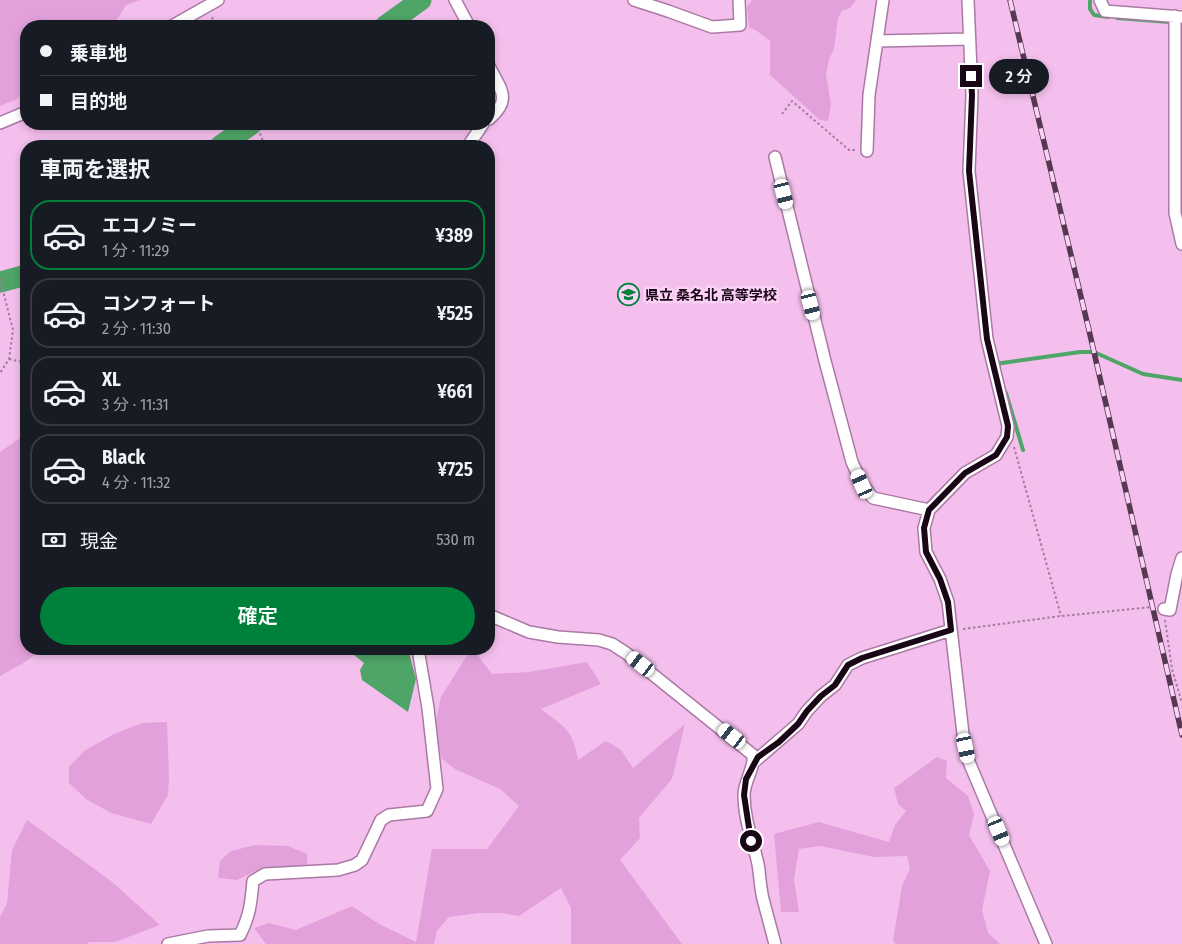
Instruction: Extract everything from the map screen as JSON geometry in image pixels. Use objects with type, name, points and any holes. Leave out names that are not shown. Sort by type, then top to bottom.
[{"type":"street","points":[[183,20],[218,0]]},
{"type":"street","points":[[455,0],[466,20]]},
{"type":"street","points":[[634,0],[668,10],[712,27],[740,25],[739,0]]},
{"type":"street","points":[[867,151],[869,95],[883,0]]},
{"type":"street","points":[[968,0],[972,95],[969,171],[987,339],[1008,426],[1007,437],[996,455],[965,473],[929,510],[924,528],[926,552],[948,602],[963,734],[969,762],[1046,944]]},
{"type":"street","points":[[1100,0],[1105,10],[1179,16],[1175,213],[1182,244]]},
{"type":"street","points":[[877,41],[969,39]]},
{"type":"street","points":[[495,78],[503,100],[501,107],[495,113]]},
{"type":"street","points":[[0,123],[20,115]]},
{"type":"street","points":[[775,156],[825,361],[852,462],[862,484],[873,498],[929,510]]},
{"type":"street","points":[[1164,609],[1170,610],[1182,558]]},
{"type":"street","points":[[495,618],[528,632],[558,637],[590,639],[612,644],[626,652],[747,748],[753,755],[754,762]]},
{"type":"street","points":[[774,944],[746,815],[744,795],[746,779],[754,762],[798,724],[821,696],[835,685],[848,665],[862,658],[951,630]]},
{"type":"street","points":[[168,944],[208,936],[240,935],[250,909],[253,881],[265,874],[338,870],[355,864],[362,860],[381,820],[389,815],[427,811],[437,789],[428,708],[419,655]]},
{"type":"path","points":[[782,114],[792,101],[849,150],[867,151]]},
{"type":"path","points":[[0,279],[13,330],[9,359],[0,372]]},
{"type":"path","points":[[9,359],[20,362]]},
{"type":"path","points":[[1007,437],[1016,449],[1061,616]]},
{"type":"path","points":[[951,630],[1141,607]]},
{"type":"path","points":[[1164,609],[1172,669],[1182,703]]},
{"type":"shaded area","points":[[0,0],[141,0],[126,5],[116,20],[20,20],[20,96],[0,106]]},
{"type":"shaded area","points":[[752,0],[856,0],[850,8],[842,11],[838,18],[834,49],[829,59],[826,74],[831,105],[828,121],[820,120],[770,75],[770,41],[749,27],[747,7]]},
{"type":"shaded area","points":[[20,438],[20,655],[34,655],[0,676],[0,452]]},
{"type":"shaded area","points":[[354,655],[410,655],[416,679],[408,712],[362,680],[360,670],[364,663]]},
{"type":"shaded area","points":[[467,655],[478,655],[492,674],[529,672],[587,662],[601,684],[541,709],[570,735],[578,760],[606,741],[621,750],[633,768],[685,724],[672,779],[639,818],[640,838],[620,860],[682,944],[571,944],[571,908],[561,888],[519,916],[500,913],[478,913],[449,917],[437,931],[434,944],[266,944],[254,928],[269,923],[296,930],[352,906],[379,924],[416,942],[432,849],[487,849],[519,806],[500,789],[455,769],[442,759],[434,731],[441,697]]},
{"type":"shaded area","points":[[167,722],[168,795],[151,824],[111,813],[86,799],[69,783],[69,767],[84,751],[114,734],[142,723]]},
{"type":"shaded area","points":[[937,757],[947,761],[946,778],[968,796],[974,814],[969,835],[990,871],[982,910],[988,933],[1000,944],[896,944],[893,941],[902,886],[910,869],[907,856],[874,857],[820,846],[799,849],[794,879],[799,912],[781,912],[774,834],[819,822],[889,842],[895,825],[906,811],[898,804],[894,788]]},
{"type":"shaded area","points":[[27,820],[111,881],[160,925],[115,942],[89,942],[88,944],[0,944],[0,917],[7,903],[12,850]]},
{"type":"shaded area","points":[[255,845],[288,846],[307,854],[307,865],[264,867],[237,880],[218,878],[220,861],[231,851]]},
{"type":"waterway","points":[[393,20],[421,0]]},
{"type":"waterway","points":[[1090,0],[1090,9],[1094,15],[1108,17]]},
{"type":"waterway","points":[[1117,18],[1182,23]]},
{"type":"waterway","points":[[229,140],[243,130]]},
{"type":"waterway","points":[[0,282],[20,277]]},
{"type":"waterway","points":[[999,366],[999,363],[1080,352],[1094,352],[1143,374],[1182,380]]},
{"type":"waterway","points":[[1006,393],[1023,450]]},
{"type":"railway","points":[[1010,0],[1088,326],[1182,735]]},
{"type":"place","name":"県立 桑名北 高等学校","points":[[629,295]]},
{"type":"route","points":[[751,841],[744,795],[746,779],[758,757],[779,742],[798,724],[821,696],[835,685],[848,665],[862,658],[951,630],[948,602],[940,579],[926,552],[924,528],[929,510],[965,473],[996,455],[1007,437],[1008,426],[987,339],[969,171],[971,76]]}]
